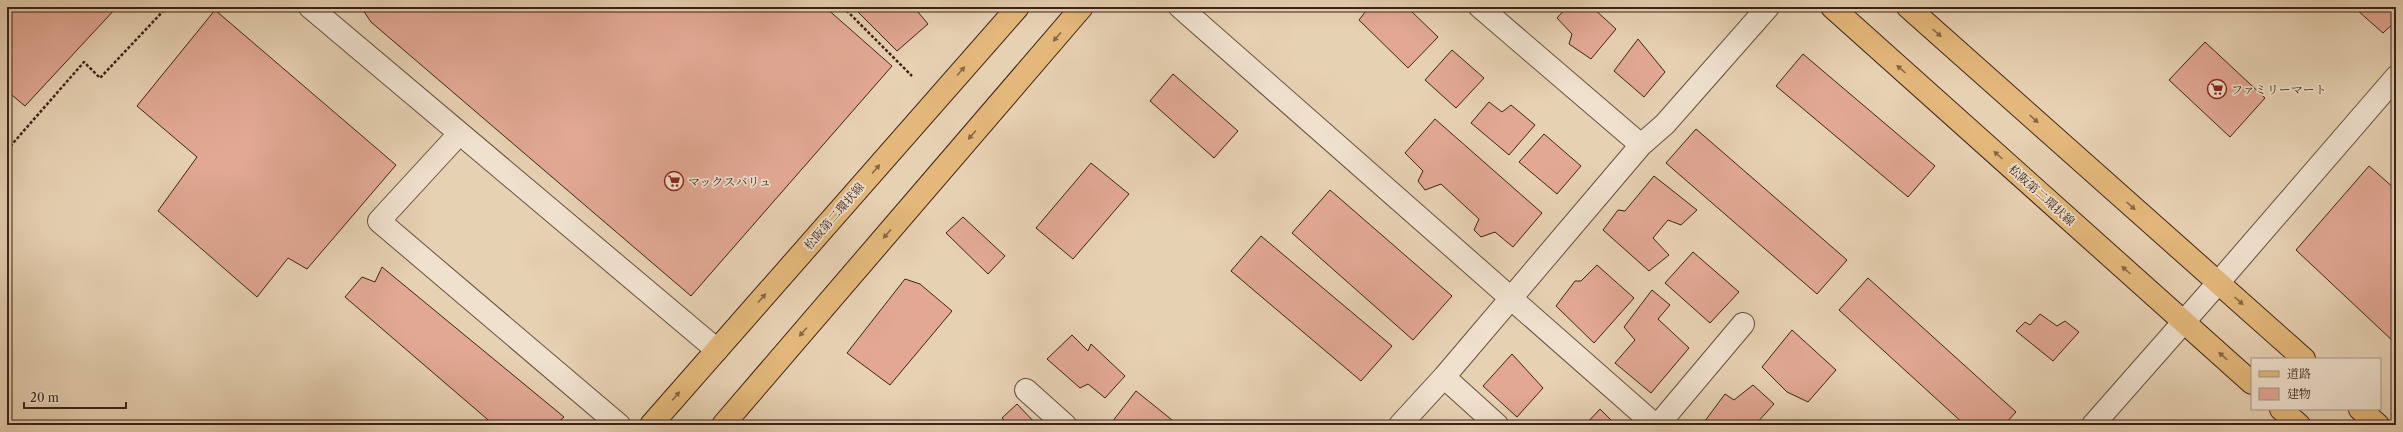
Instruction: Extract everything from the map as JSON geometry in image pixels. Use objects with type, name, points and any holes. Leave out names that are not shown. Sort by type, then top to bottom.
[{"type":"main road","name":"松阪第二環状線","points":[[651,425],[1018,7]]},
{"type":"main road","points":[[723,425],[1082,7]]},
{"type":"main road","name":"松阪第二環状線","points":[[1832,7],[2251,382]]},
{"type":"main road","points":[[1908,7],[2303,358]]},
{"type":"main road","points":[[2282,410],[2299,425]]},
{"type":"main road","points":[[2361,410],[2378,425]]},
{"type":"street","points":[[310,7],[717,350]]},
{"type":"street","points":[[1180,7],[1656,425],[1743,324]]},
{"type":"street","points":[[1480,7],[1641,145]]},
{"type":"street","points":[[1400,425],[1444,377],[1641,145],[1665,124],[1768,7]]},
{"type":"street","points":[[2093,425],[2185,322],[2396,77]]},
{"type":"street","points":[[460,134],[379,221],[619,425]]},
{"type":"street","points":[[1444,377],[1497,425]]},
{"type":"street","points":[[1026,390],[1065,425]]},
{"type":"path","points":[[7,150],[84,62],[100,78],[167,7]]},
{"type":"path","points":[[843,7],[912,76]]},
{"type":"building","points":[[7,7],[117,7],[25,106],[7,91]]},
{"type":"building","name":"マックスバリュ","points":[[361,7],[825,7],[892,66],[691,296],[371,22]]},
{"type":"building","points":[[853,7],[923,7],[918,12],[928,24],[897,51]]},
{"type":"building","points":[[1369,7],[1407,7],[1438,37],[1408,68],[1359,20]]},
{"type":"building","points":[[1567,7],[1592,7],[1616,29],[1591,59],[1569,44],[1572,34],[1557,18]]},
{"type":"building","points":[[2359,7],[2396,7],[2396,21],[2383,33],[2357,10]]},
{"type":"building","points":[[215,10],[396,165],[307,269],[288,258],[257,297],[158,211],[197,157],[137,106]]},
{"type":"building","points":[[1638,39],[1665,72],[1644,97],[1614,71]]},
{"type":"building","name":"ファミリーマート","points":[[2205,42],[2265,98],[2230,137],[2169,80]]},
{"type":"building","points":[[1452,50],[1484,78],[1456,108],[1425,80]]},
{"type":"building","points":[[1803,54],[1935,166],[1908,197],[1776,86]]},
{"type":"building","points":[[1173,74],[1238,131],[1214,158],[1150,101]]},
{"type":"building","points":[[1489,102],[1502,112],[1511,105],[1535,125],[1509,155],[1471,123]]},
{"type":"building","points":[[1435,119],[1542,213],[1513,247],[1495,232],[1481,237],[1474,230],[1479,219],[1441,184],[1425,190],[1418,181],[1423,171],[1405,153]]},
{"type":"building","points":[[1696,129],[1847,260],[1817,294],[1666,163]]},
{"type":"building","points":[[1544,134],[1581,166],[1557,194],[1519,162]]},
{"type":"building","points":[[1091,163],[1129,194],[1073,259],[1036,228]]},
{"type":"building","points":[[2369,166],[2396,190],[2396,344],[2296,250]]},
{"type":"building","points":[[1654,176],[1697,210],[1681,225],[1668,220],[1653,238],[1669,255],[1649,271],[1603,230],[1618,210],[1625,211]]},
{"type":"building","points":[[1330,190],[1452,296],[1413,340],[1292,233]]},
{"type":"building","points":[[963,217],[1005,256],[988,274],[946,233]]},
{"type":"building","points":[[1261,236],[1392,346],[1361,381],[1231,271]]},
{"type":"building","points":[[1693,252],[1739,292],[1710,323],[1665,283]]},
{"type":"building","points":[[1597,265],[1634,298],[1594,343],[1556,306],[1575,281],[1581,281]]},
{"type":"building","points":[[382,267],[564,417],[555,425],[494,425],[345,297],[362,277],[375,282]]},
{"type":"building","points":[[1868,278],[2016,412],[2004,425],[1965,425],[1839,310]]},
{"type":"building","points":[[905,279],[920,284],[952,311],[890,385],[847,353]]},
{"type":"building","points":[[1652,290],[1670,305],[1658,319],[1689,348],[1651,393],[1615,363],[1635,340],[1624,327]]},
{"type":"building","points":[[2040,314],[2057,326],[2065,321],[2079,332],[2053,361],[2016,331],[2025,322],[2030,325]]},
{"type":"building","points":[[1792,330],[1836,370],[1808,402],[1787,392],[1762,367]]},
{"type":"building","points":[[1072,335],[1088,351],[1091,344],[1125,376],[1105,398],[1088,384],[1080,388],[1047,359]]},
{"type":"building","points":[[1512,354],[1543,388],[1517,417],[1483,386]]},
{"type":"building","points":[[1753,385],[1774,404],[1755,425],[1702,425],[1725,394],[1734,400]]},
{"type":"building","points":[[1136,391],[1177,424],[1116,425],[1112,422]]},
{"type":"building","points":[[1017,404],[1037,425],[1008,425],[1002,418]]},
{"type":"building","points":[[1600,409],[1616,425],[1585,425]]},
{"type":"place","name":"ファミリーマート","points":[[2217,89]]},
{"type":"place","name":"マックスバリュ","points":[[674,181]]}]
